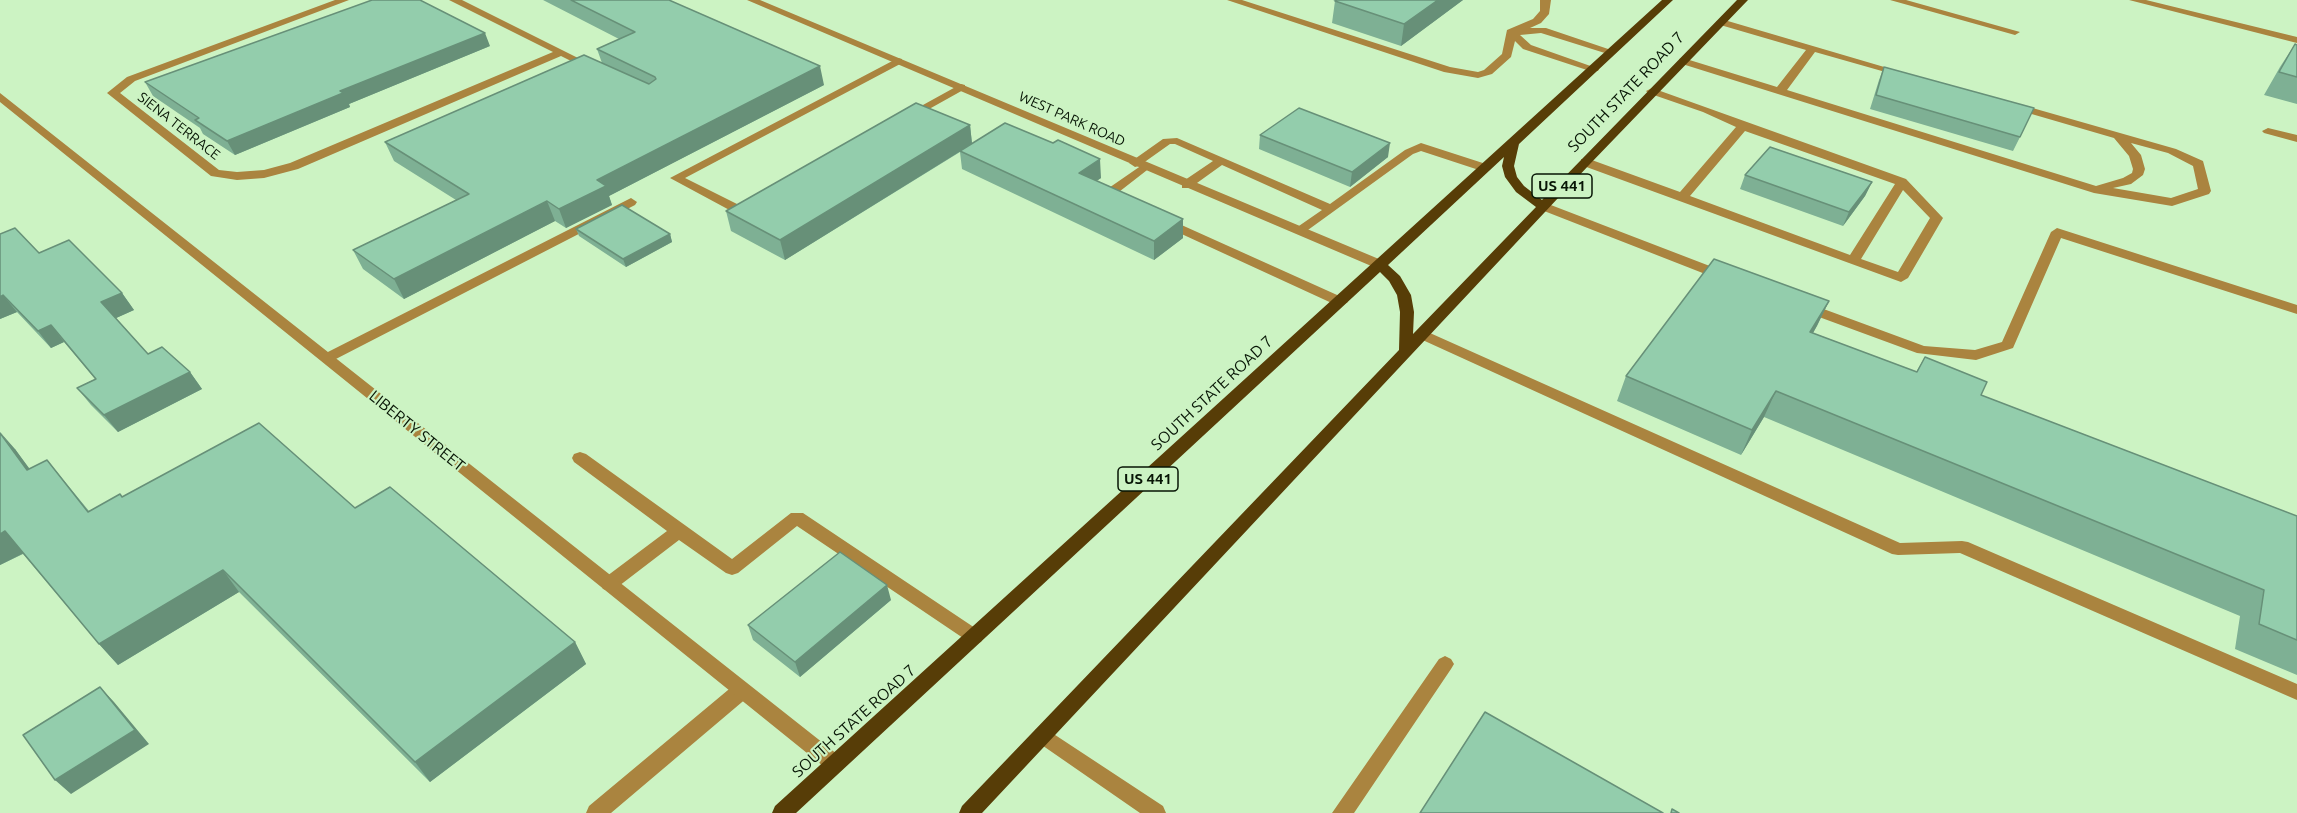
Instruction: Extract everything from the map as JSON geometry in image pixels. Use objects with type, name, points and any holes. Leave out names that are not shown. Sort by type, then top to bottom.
[{"type":"main road","name":"SOUTH STATE ROAD 7","points":[[782,813],[1668,0]]},
{"type":"main road","name":"SOUTH STATE ROAD 7","points":[[969,813],[1652,91],[1743,0]]},
{"type":"main road","points":[[1513,143],[1508,166],[1511,177],[1520,189],[1543,206]]},
{"type":"main road","points":[[1381,265],[1395,279],[1404,295],[1407,312],[1406,352]]},
{"type":"street","name":"SIENA TERRACE","points":[[344,0],[131,79],[113,93],[215,173],[237,176],[264,174],[294,166],[562,52]]},
{"type":"street","points":[[454,0],[602,72]]},
{"type":"street","name":"WEST PARK ROAD","points":[[752,0],[961,87],[1186,185],[1381,265]]},
{"type":"street","points":[[1232,0],[1466,75],[1488,72],[1507,55],[1511,32]]},
{"type":"street","points":[[1511,32],[1537,21],[1545,12],[1547,2],[1545,0]]},
{"type":"street","points":[[1895,0],[2015,32]]},
{"type":"street","points":[[2134,0],[2297,40]]},
{"type":"street","points":[[1721,22],[1915,77]]},
{"type":"street","points":[[1511,32],[1542,30],[1612,52]]},
{"type":"street","points":[[1511,32],[1527,47],[1594,69]]},
{"type":"street","points":[[1780,91],[1813,48]]},
{"type":"street","points":[[759,199],[739,210],[676,178],[898,61]]},
{"type":"street","points":[[1683,61],[2094,189],[2172,202],[2205,191],[2199,164],[2172,151],[2005,103]]},
{"type":"street","points":[[900,120],[961,87]]},
{"type":"street","points":[[1585,162],[1901,278],[1936,218],[1902,182],[1652,91]]},
{"type":"street","name":"LIBERTY STREET","points":[[0,96],[835,764]]},
{"type":"street","points":[[1682,197],[1743,126]]},
{"type":"street","points":[[2268,131],[2297,139]]},
{"type":"street","points":[[2094,189],[2127,181],[2137,175],[2139,169],[2135,155],[2118,135]]},
{"type":"street","points":[[1129,205],[1107,195],[1167,141],[1178,141],[1331,209]]},
{"type":"street","points":[[1301,231],[1409,152],[1421,147],[1485,168]]},
{"type":"street","points":[[1186,185],[1221,160]]},
{"type":"street","points":[[1853,261],[1902,182]]},
{"type":"street","points":[[327,358],[631,202]]},
{"type":"street","points":[[1543,206],[1733,280]]},
{"type":"street","points":[[1150,215],[1341,302]]},
{"type":"street","points":[[1788,300],[1922,350],[1976,355],[2008,345],[2057,232],[2297,310]]},
{"type":"street","points":[[1421,334],[1898,549],[1962,547],[2297,692]]},
{"type":"street","points":[[1922,350],[1934,367]]},
{"type":"street","points":[[580,458],[732,568],[797,517],[975,637]]},
{"type":"street","points":[[609,584],[679,531]]},
{"type":"street","points":[[1342,813],[1445,663]]},
{"type":"street","points":[[596,813],[741,691]]},
{"type":"street","points":[[1043,735],[1156,813]]},
{"type":"building","points":[[372,0],[420,0],[485,33],[340,91],[343,93],[227,141],[195,120],[199,118],[145,82]]},
{"type":"building","points":[[571,0],[669,0],[820,66],[597,180],[606,186],[559,209],[547,201],[394,279],[353,250],[469,194],[385,142],[584,55],[649,84],[656,79],[597,49],[635,32]]},
{"type":"building","points":[[1438,0],[1404,24],[1335,1]]},
{"type":"building","points":[[2295,44],[2297,45],[2297,77],[2279,72]]},
{"type":"building","points":[[1884,67],[2034,108],[2020,137],[1876,95]]},
{"type":"building","points":[[916,103],[970,125],[780,240],[726,211]]},
{"type":"building","points":[[1299,108],[1390,143],[1352,172],[1260,135]]},
{"type":"building","points":[[1005,123],[1053,143],[1058,140],[1100,159],[1079,173],[1183,219],[1154,241],[960,151]]},
{"type":"building","points":[[1770,147],[1872,182],[1849,212],[1745,175]]},
{"type":"building","points":[[622,205],[670,234],[623,259],[576,229]]},
{"type":"building","points":[[15,228],[39,253],[69,240],[122,293],[101,302],[148,354],[162,347],[190,372],[104,415],[77,388],[96,379],[51,325],[38,331],[3,295],[0,297],[0,234]]},
{"type":"building","points":[[1714,259],[1829,301],[1810,332],[1917,372],[1925,357],[1987,382],[1981,395],[2297,516],[2297,640],[2259,624],[2264,590],[1776,391],[1752,430],[1626,376]]},
{"type":"building","points":[[259,423],[355,508],[390,487],[575,642],[415,762],[223,570],[99,644],[5,531],[0,534],[0,433],[27,470],[47,460],[88,512],[120,494],[122,497]]},
{"type":"building","points":[[840,552],[887,585],[795,662],[748,625]]},
{"type":"building","points":[[100,687],[135,730],[55,780],[23,735]]},
{"type":"building","points":[[1485,712],[1663,813],[1420,813]]}]
